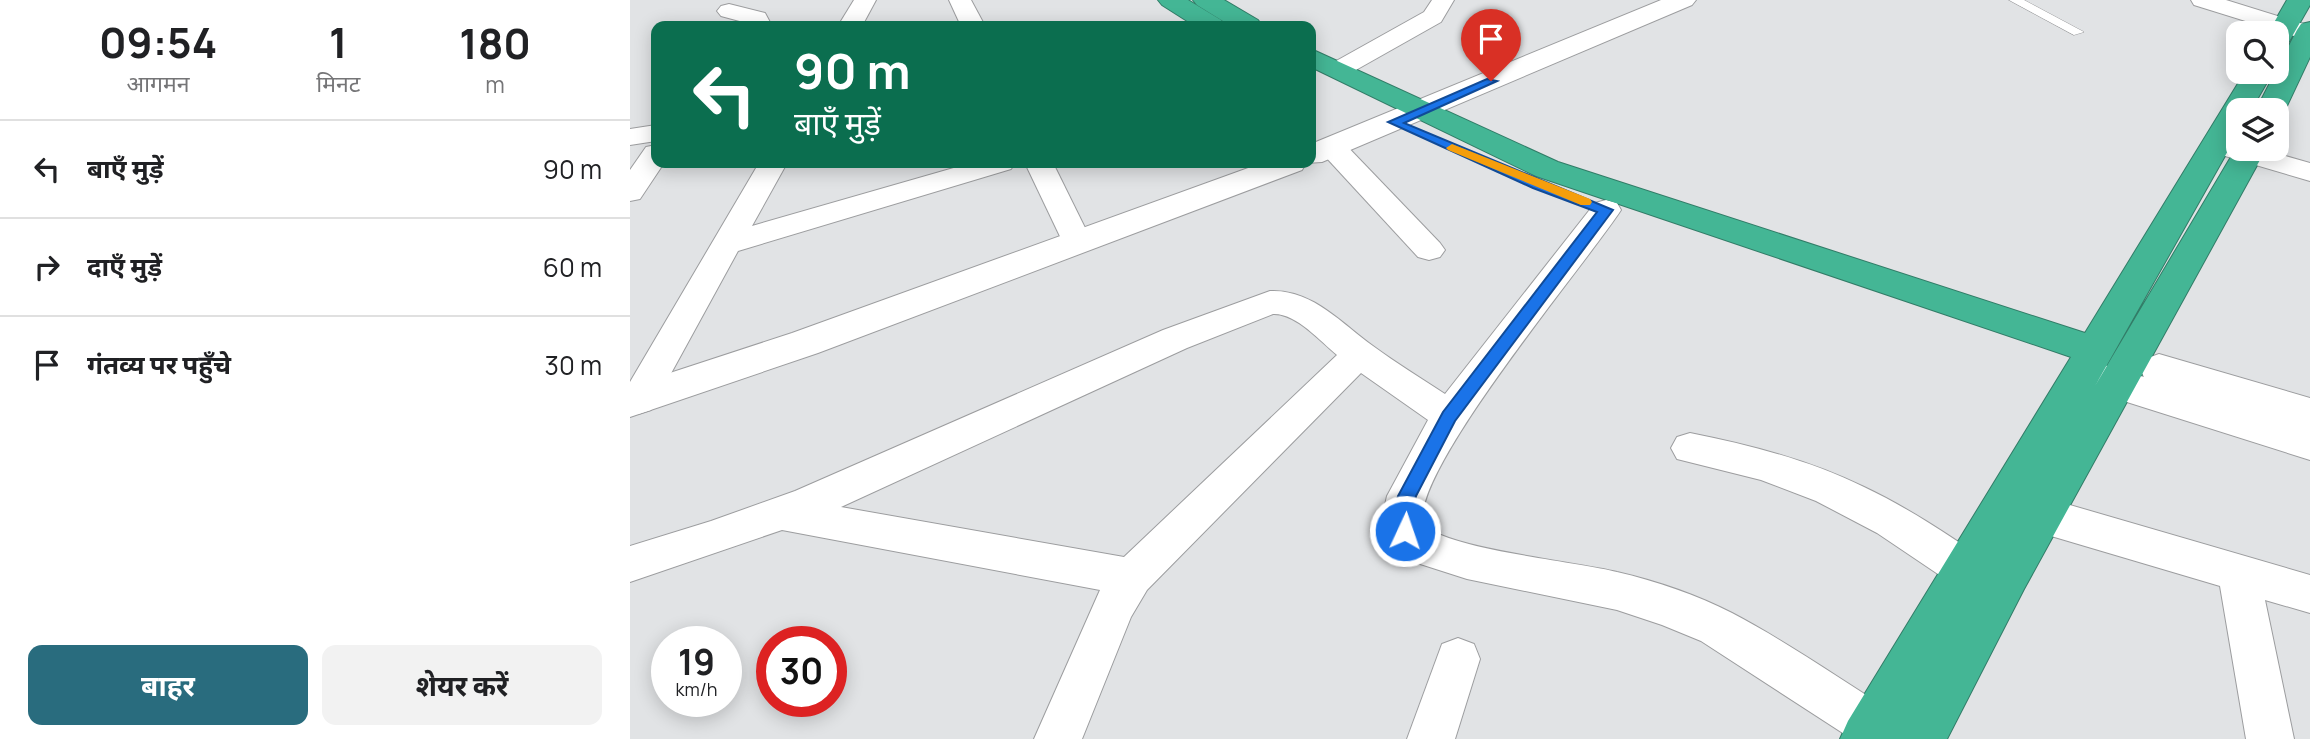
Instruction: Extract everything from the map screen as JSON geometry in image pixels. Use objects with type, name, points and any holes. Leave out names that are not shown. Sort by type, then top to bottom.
[{"type":"highway","points":[[1171,0],[1204,21]]},
{"type":"highway","points":[[1206,0],[1241,21]]},
{"type":"highway","points":[[2274,98],[2298,33],[2300,0]]},
{"type":"highway","points":[[1320,69],[1538,185],[1606,210],[2106,367]]},
{"type":"highway","points":[[1407,117],[2106,367]]},
{"type":"highway","points":[[1870,733],[1983,581],[2106,367],[2232,161]]},
{"type":"highway","points":[[1919,739],[1983,581]]},
{"type":"street","points":[[853,21],[865,0]]},
{"type":"street","points":[[960,0],[970,21]]},
{"type":"street","points":[[1320,69],[1433,17],[1443,0]]},
{"type":"street","points":[[1429,250],[1322,151],[1683,0]]},
{"type":"street","points":[[2202,0],[2298,33]]},
{"type":"street","points":[[729,12],[757,18],[758,21]]},
{"type":"street","points":[[630,137],[651,134]]},
{"type":"street","points":[[630,192],[651,160]]},
{"type":"street","points":[[2276,161],[2310,172]]},
{"type":"street","points":[[634,401],[770,168]]},
{"type":"street","points":[[727,244],[984,168]]},
{"type":"street","points":[[1041,168],[1077,243]]},
{"type":"street","points":[[634,401],[805,343],[1278,168]]},
{"type":"street","points":[[1606,210],[1449,416],[1403,508],[1405,531],[1413,541],[1428,549],[1467,561],[1617,591],[1669,607],[1716,627],[1870,733]]},
{"type":"street","points":[[630,564],[782,513],[1175,339],[1254,307],[1284,302],[1296,306],[1359,354],[1449,416]]},
{"type":"street","points":[[1058,739],[1114,606],[1132,577],[1359,354]]},
{"type":"street","points":[[2106,367],[2310,414]]},
{"type":"street","points":[[2106,367],[2310,443]]},
{"type":"street","points":[[1690,448],[1754,462],[1830,489],[1876,512],[1983,581]]},
{"type":"street","points":[[2024,510],[2310,594]]},
{"type":"street","points":[[782,513],[1132,577]]},
{"type":"street","points":[[2238,572],[2270,739]]},
{"type":"street","points":[[1430,739],[1458,659]]},
{"type":"lane","points":[[2015,0],[2078,32]]},
{"type":"slow traffic","points":[[1452,148],[1538,185],[1586,202]]},
{"type":"route","points":[[1405,531],[1402,518],[1407,496],[1449,416],[1606,210],[1538,185],[1394,122],[1491,81]]}]
